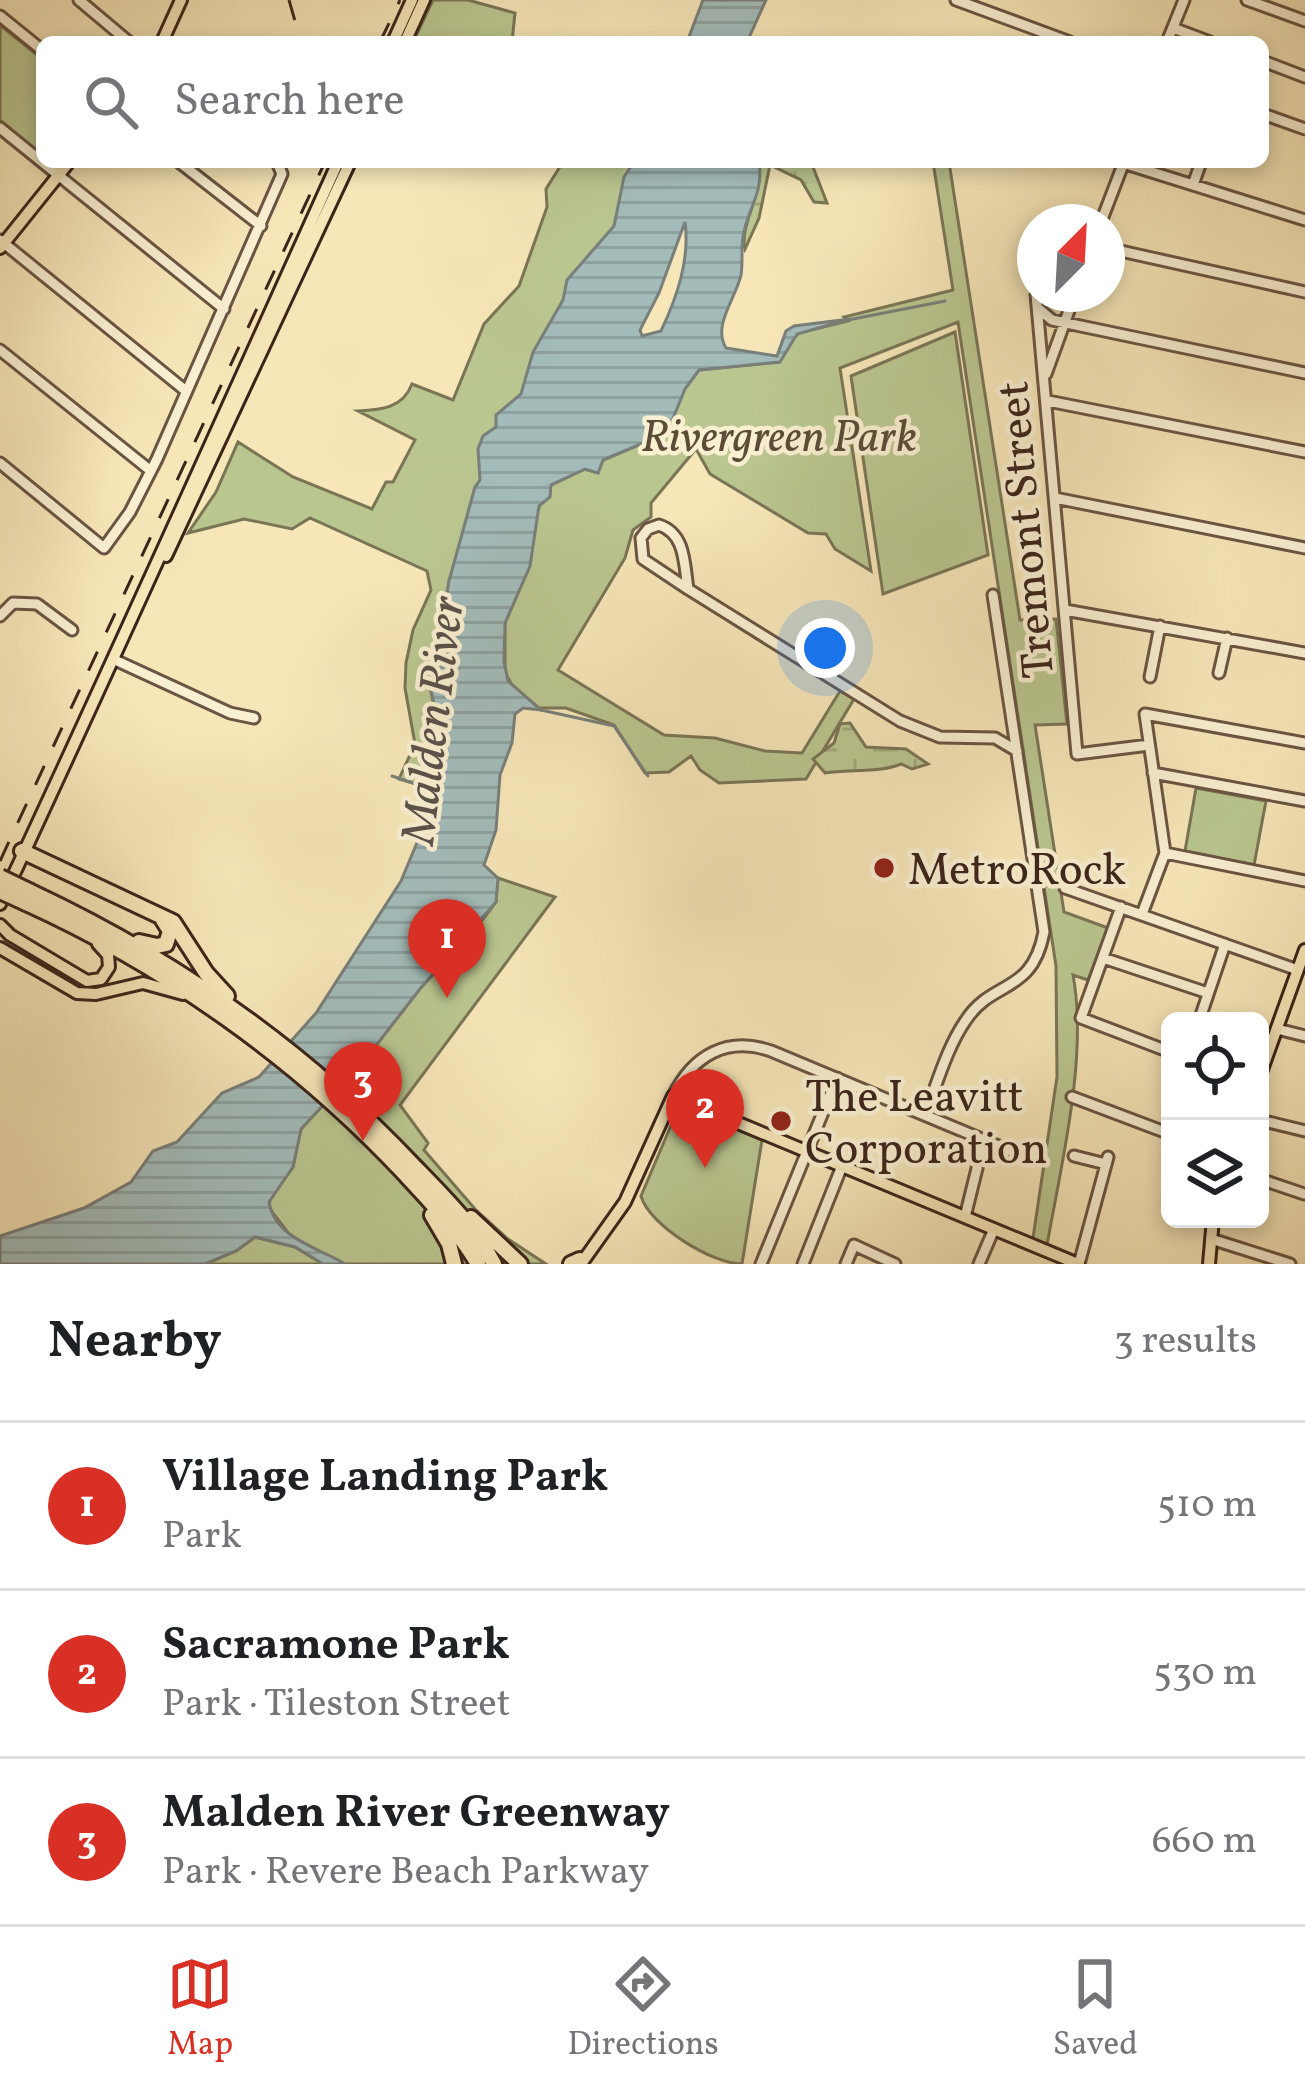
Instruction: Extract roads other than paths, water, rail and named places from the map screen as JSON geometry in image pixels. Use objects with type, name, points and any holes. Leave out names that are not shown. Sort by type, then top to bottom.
[{"type":"highway","points":[[20,856],[178,926],[211,979],[262,1037]]},
{"type":"highway","points":[[0,884],[106,929],[162,946],[170,931],[154,914]]},
{"type":"highway","points":[[29,897],[262,1037]]},
{"type":"highway","points":[[106,929],[178,972],[353,1114],[475,1234],[494,1264]]},
{"type":"highway","points":[[409,1170],[519,1261]]},
{"type":"highway","points":[[409,1170],[445,1236],[454,1264]]},
{"type":"highway","points":[[409,1170],[478,1264]]},
{"type":"main road","points":[[165,36],[181,0]]},
{"type":"main road","points":[[396,36],[412,0]]},
{"type":"main road","points":[[408,36],[424,0]]},
{"type":"main road","points":[[1,244],[64,168]]},
{"type":"main road","points":[[0,904],[335,168]]},
{"type":"main road","points":[[149,584],[227,431],[347,168]]},
{"type":"main road","points":[[0,884],[20,856]]},
{"type":"main road","points":[[0,925],[80,978],[101,979],[110,965],[105,951],[60,919]]},
{"type":"main road","points":[[0,948],[73,992],[95,994],[130,984],[151,984],[182,993],[218,1012]]},
{"type":"main road","points":[[1269,1051],[1305,952]]},
{"type":"main road","points":[[580,1260],[633,1186],[673,1096],[1079,1264]]},
{"type":"main road","points":[[1210,1264],[1213,1228]]},
{"type":"street","points":[[79,0],[122,36]]},
{"type":"street","points":[[956,0],[983,5],[1056,36]]},
{"type":"street","points":[[1170,36],[1184,0]]},
{"type":"street","points":[[1247,0],[1305,21]]},
{"type":"street","points":[[0,16],[36,45]]},
{"type":"street","points":[[1172,28],[1194,36]]},
{"type":"street","points":[[1269,63],[1305,76]]},
{"type":"street","points":[[1269,116],[1305,129]]},
{"type":"street","points":[[0,128],[36,158]]},
{"type":"street","points":[[48,168],[224,309]]},
{"type":"street","points":[[187,168],[261,226]]},
{"type":"street","points":[[0,464],[104,548],[127,518],[151,471],[261,226],[279,168]]},
{"type":"street","points":[[1108,204],[1122,168]]},
{"type":"street","points":[[1143,168],[1305,220]]},
{"type":"street","points":[[1193,184],[1200,168]]},
{"type":"street","points":[[1,244],[186,391]]},
{"type":"street","points":[[1125,252],[1305,292]]},
{"type":"street","name":"Tremont Street","points":[[1038,312],[1077,754],[1149,745]]},
{"type":"street","name":"Tremont Street","points":[[1043,312],[1046,318],[1064,323]]},
{"type":"street","points":[[1046,379],[1068,312]]},
{"type":"street","points":[[1064,323],[1305,373]]},
{"type":"street","points":[[0,350],[151,471]]},
{"type":"street","points":[[1048,401],[1305,452]]},
{"type":"street","points":[[1055,498],[1305,548]]},
{"type":"street","points":[[688,589],[680,538],[671,529],[648,529],[639,543],[643,559],[688,589],[900,721],[940,737],[995,738],[1017,751]]},
{"type":"street","points":[[925,1115],[964,1021],[977,1006],[1026,974],[1042,943],[1043,918],[993,595]]},
{"type":"street","points":[[0,616],[10,605],[29,602],[72,630]]},
{"type":"street","points":[[1065,610],[1305,653]]},
{"type":"street","points":[[1150,677],[1160,626]]},
{"type":"street","points":[[1219,674],[1227,638]]},
{"type":"street","points":[[115,660],[230,713],[254,718]]},
{"type":"street","points":[[1142,914],[1165,853],[1145,714],[1305,743]]},
{"type":"street","points":[[1153,773],[1305,801]]},
{"type":"street","points":[[1165,853],[1305,880]]},
{"type":"street","points":[[1065,888],[1298,970]]},
{"type":"street","points":[[1121,907],[1081,1018],[1161,1049]]},
{"type":"street","points":[[1202,1012],[1225,944]]},
{"type":"street","points":[[1103,958],[1208,993]]},
{"type":"street","points":[[1277,1029],[1305,1036]]},
{"type":"street","points":[[673,1096],[687,1070],[712,1052],[735,1045],[765,1049],[1020,1155]]},
{"type":"street","points":[[760,1264],[837,1078]]},
{"type":"street","points":[[1072,1097],[1161,1131]]},
{"type":"street","points":[[1269,1122],[1305,1131]]},
{"type":"street","points":[[965,1217],[984,1140]]},
{"type":"street","points":[[1074,1156],[1107,1161],[1079,1264]]},
{"type":"street","points":[[803,1264],[842,1166]]},
{"type":"street","points":[[1269,1182],[1304,1194]]},
{"type":"street","points":[[979,1264],[994,1229]]},
{"type":"street","points":[[1211,1239],[1290,1264]]},
{"type":"street","points":[[846,1264],[854,1245],[892,1263]]},
{"type":"water","points":[[703,0],[766,0],[750,36],[689,36]]},
{"type":"water","points":[[630,168],[759,168],[743,237],[741,275],[723,321],[726,348],[777,356],[786,331],[794,326],[850,319],[797,334],[780,362],[699,370],[685,389],[667,433],[603,460],[598,473],[585,469],[551,485],[550,497],[539,506],[530,566],[505,623],[504,661],[508,681],[541,710],[523,708],[515,714],[512,743],[500,775],[496,830],[484,865],[498,878],[496,902],[301,1129],[293,1167],[269,1202],[289,1234],[345,1264],[323,1264],[295,1247],[255,1237],[205,1264],[0,1264],[0,1236],[84,1208],[131,1182],[153,1151],[177,1142],[222,1093],[259,1077],[316,1013],[401,881],[426,821],[426,796],[420,785],[433,765],[441,734],[431,691],[444,649],[441,631],[449,581],[480,480],[478,449],[483,436],[496,427],[496,415],[521,394],[533,352],[563,300],[567,280],[614,226]],"holes":[[[685,222],[686,250],[661,331],[642,336],[640,330]]]},
{"type":"waterway","points":[[848,320],[945,301]]},
{"type":"waterway","points":[[541,710],[614,726],[648,776]]},
{"type":"waterway","name":"Malden River","points":[[392,776],[419,785]]},
{"type":"railway","points":[[289,0],[299,36]]},
{"type":"railway","points":[[383,36],[400,0]]},
{"type":"railway","points":[[0,861],[322,168]]},
{"type":"place","name":"MetroRock","points":[[884,868]]},
{"type":"place","name":"Village Landing Park","points":[[447,998]]},
{"type":"place","name":"The Leavitt Corporation","points":[[781,1121]]},
{"type":"place","name":"Malden River Greenway","points":[[363,1141]]},
{"type":"place","name":"Sacramone Park","points":[[705,1168]]},
{"type":"park label","name":"Rivergreen Park","points":[[779,435]]}]
